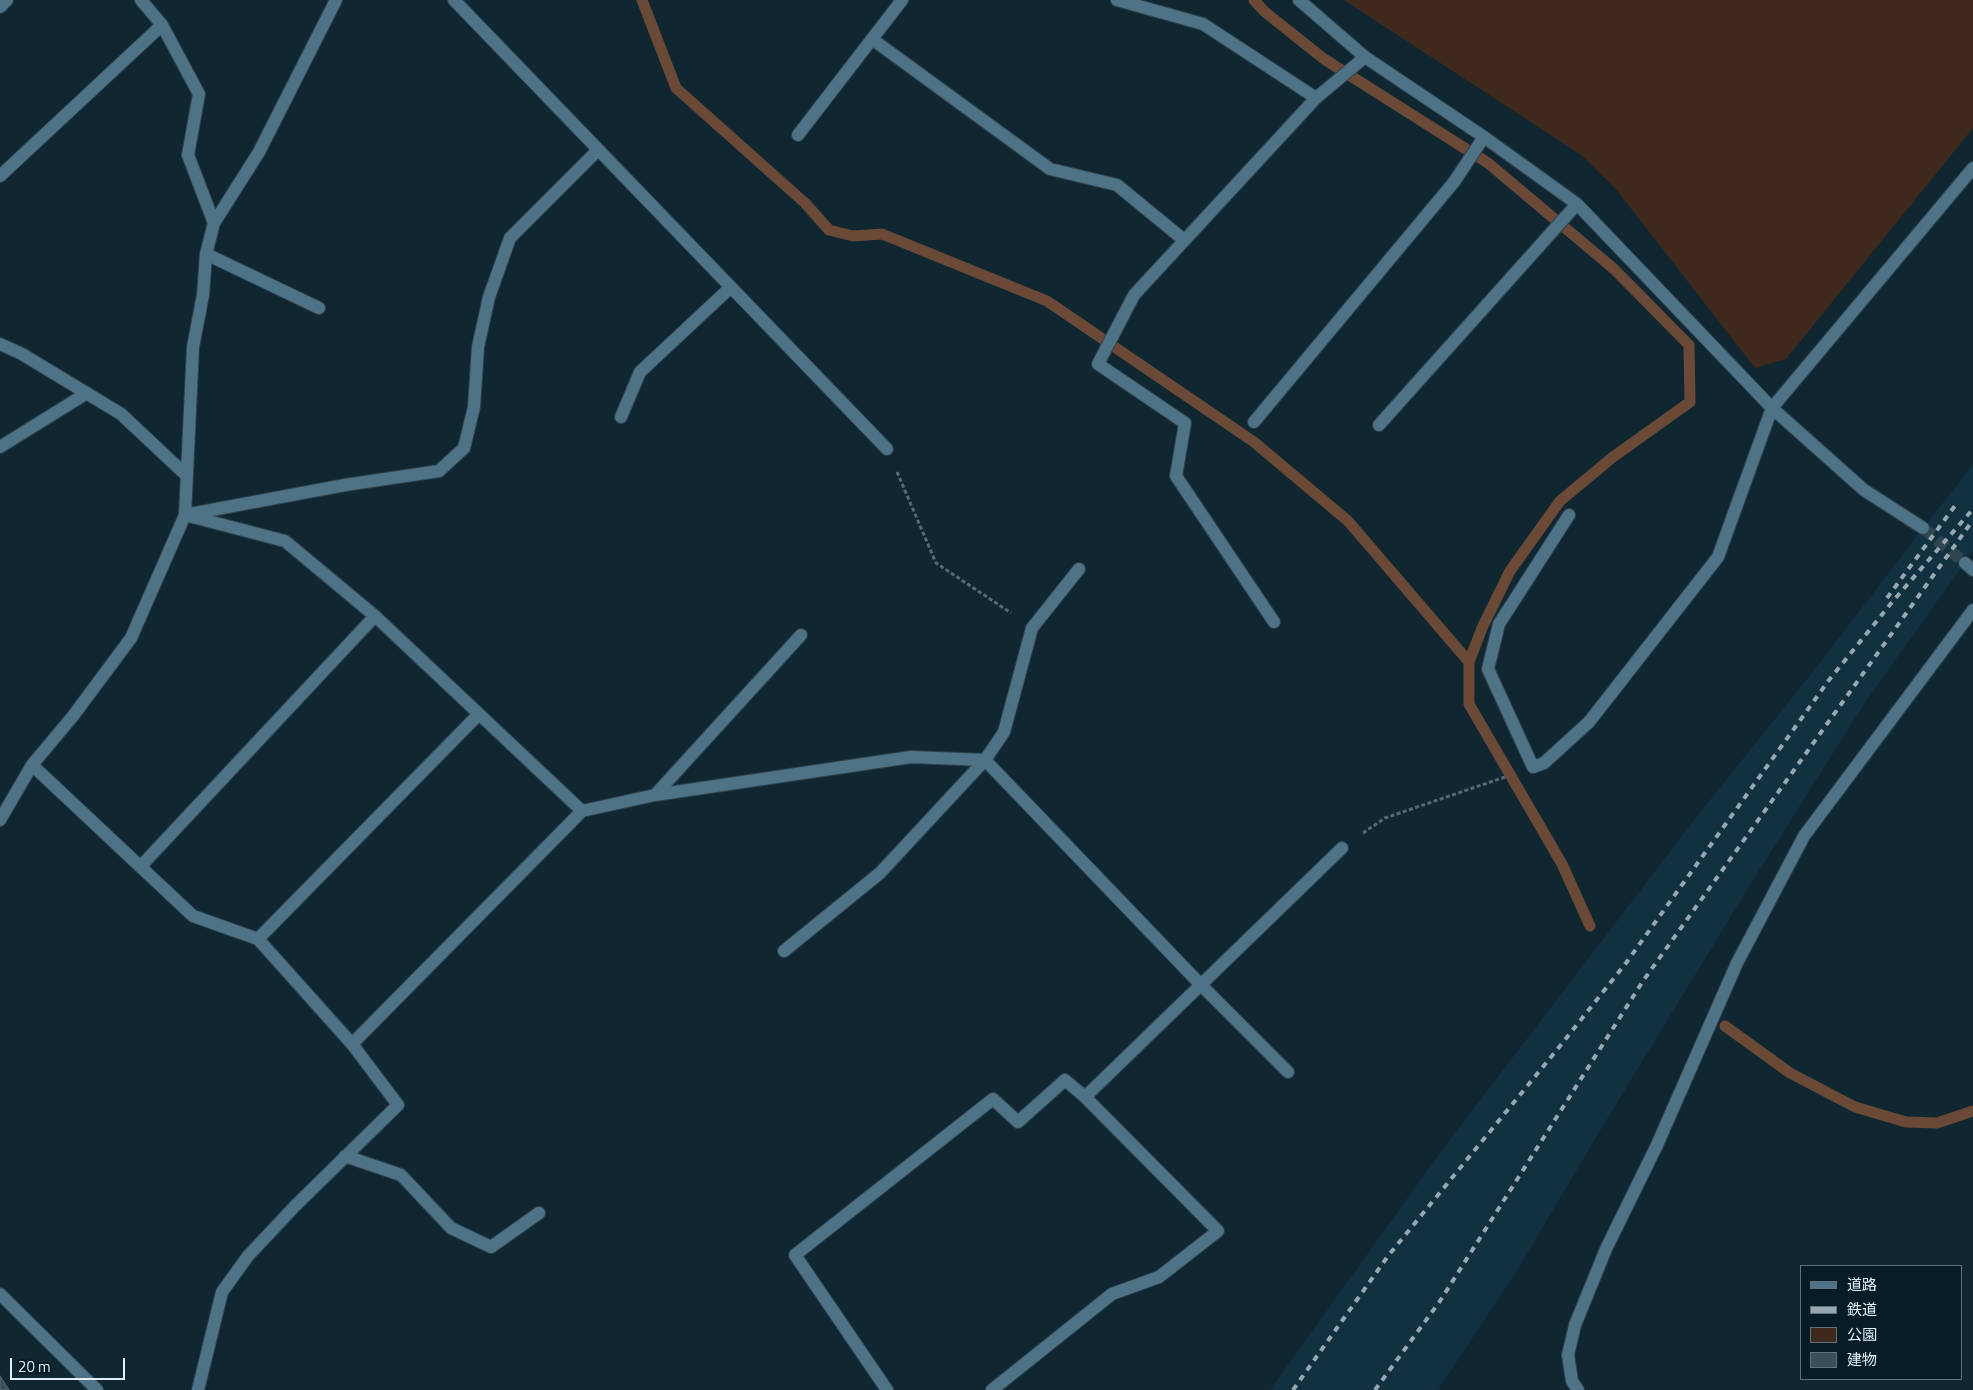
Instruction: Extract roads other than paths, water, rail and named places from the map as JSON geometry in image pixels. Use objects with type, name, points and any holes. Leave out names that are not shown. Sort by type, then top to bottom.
[{"type":"street","points":[[0,7],[7,0]]},
{"type":"street","points":[[141,0],[162,25],[199,94],[188,155],[214,223]]},
{"type":"street","points":[[0,818],[32,764],[73,716],[131,638],[186,515],[186,475],[193,347],[203,295],[206,254],[214,223],[260,152],[336,0]]},
{"type":"street","points":[[454,0],[887,448]]},
{"type":"street","points":[[798,135],[902,0]]},
{"type":"street","points":[[1117,0],[1203,24],[1316,98]]},
{"type":"street","points":[[1298,0],[1365,57],[1484,137],[1577,204],[1772,408],[1864,490],[1923,528]]},
{"type":"street","points":[[0,176],[162,25]]},
{"type":"street","points":[[872,39],[1050,169],[1118,185],[1184,240]]},
{"type":"street","points":[[1274,622],[1176,476],[1185,424],[1098,364],[1134,295],[1316,98],[1365,57]]},
{"type":"street","points":[[1254,422],[1454,182],[1484,137]]},
{"type":"street","points":[[186,515],[345,484],[439,471],[464,448],[474,407],[478,347],[489,297],[510,238],[598,150]]},
{"type":"street","points":[[1569,515],[1499,624],[1488,668],[1533,767],[1544,763],[1589,722],[1718,557],[1772,408],[1973,168]]},
{"type":"street","points":[[1380,426],[1577,204]]},
{"type":"street","points":[[206,254],[319,308]]},
{"type":"street","points":[[621,417],[640,372],[731,287]]},
{"type":"street","points":[[0,344],[22,354],[121,414],[186,475]]},
{"type":"street","points":[[0,447],[88,393]]},
{"type":"street","points":[[186,515],[285,541],[375,616],[582,811]]},
{"type":"street","points":[[784,951],[880,873],[985,760],[1004,732],[1032,628],[1079,569]]},
{"type":"street","points":[[1578,1390],[1572,1381],[1568,1355],[1575,1325],[1606,1249],[1658,1145],[1737,963],[1804,836],[1973,610]]},
{"type":"street","points":[[141,866],[375,616]]},
{"type":"street","points":[[655,795],[801,635]]},
{"type":"street","points":[[258,939],[479,714]]},
{"type":"street","points":[[352,1044],[582,811],[655,795],[911,757],[985,760],[1288,1072]]},
{"type":"street","points":[[32,764],[194,916],[258,939],[352,1044],[398,1105],[295,1206],[248,1256],[222,1292],[198,1390]]},
{"type":"street","points":[[1085,1097],[1342,848]]},
{"type":"street","points":[[887,1390],[795,1256],[993,1098],[1018,1122],[1065,1080],[1085,1097],[1218,1231],[1159,1277],[1112,1294],[992,1390]]},
{"type":"street","points":[[346,1156],[401,1175],[451,1228],[491,1246],[539,1213]]},
{"type":"street","points":[[0,1294],[98,1390]]},
{"type":"waterway","points":[[642,0],[676,88],[805,203],[829,230],[853,236],[882,234],[1047,301],[1254,442],[1348,521],[1469,662]]},
{"type":"waterway","points":[[1254,0],[1265,12],[1324,59],[1488,163],[1614,269],[1689,345],[1690,402],[1613,457],[1560,501],[1510,571],[1482,628],[1469,662],[1469,704],[1562,864],[1590,926]]},
{"type":"waterway","points":[[1725,1026],[1790,1073],[1855,1107],[1906,1122],[1937,1123],[1973,1111]]},
{"type":"tunnel","points":[[1923,528],[1965,563]]},
{"type":"railway","points":[[1887,598],[1957,503]]},
{"type":"railway","points":[[1293,1390],[1388,1256],[1626,963],[1829,680],[1893,601],[1973,509]]},
{"type":"railway","points":[[1375,1390],[1440,1301],[1643,981],[1973,520]]}]
